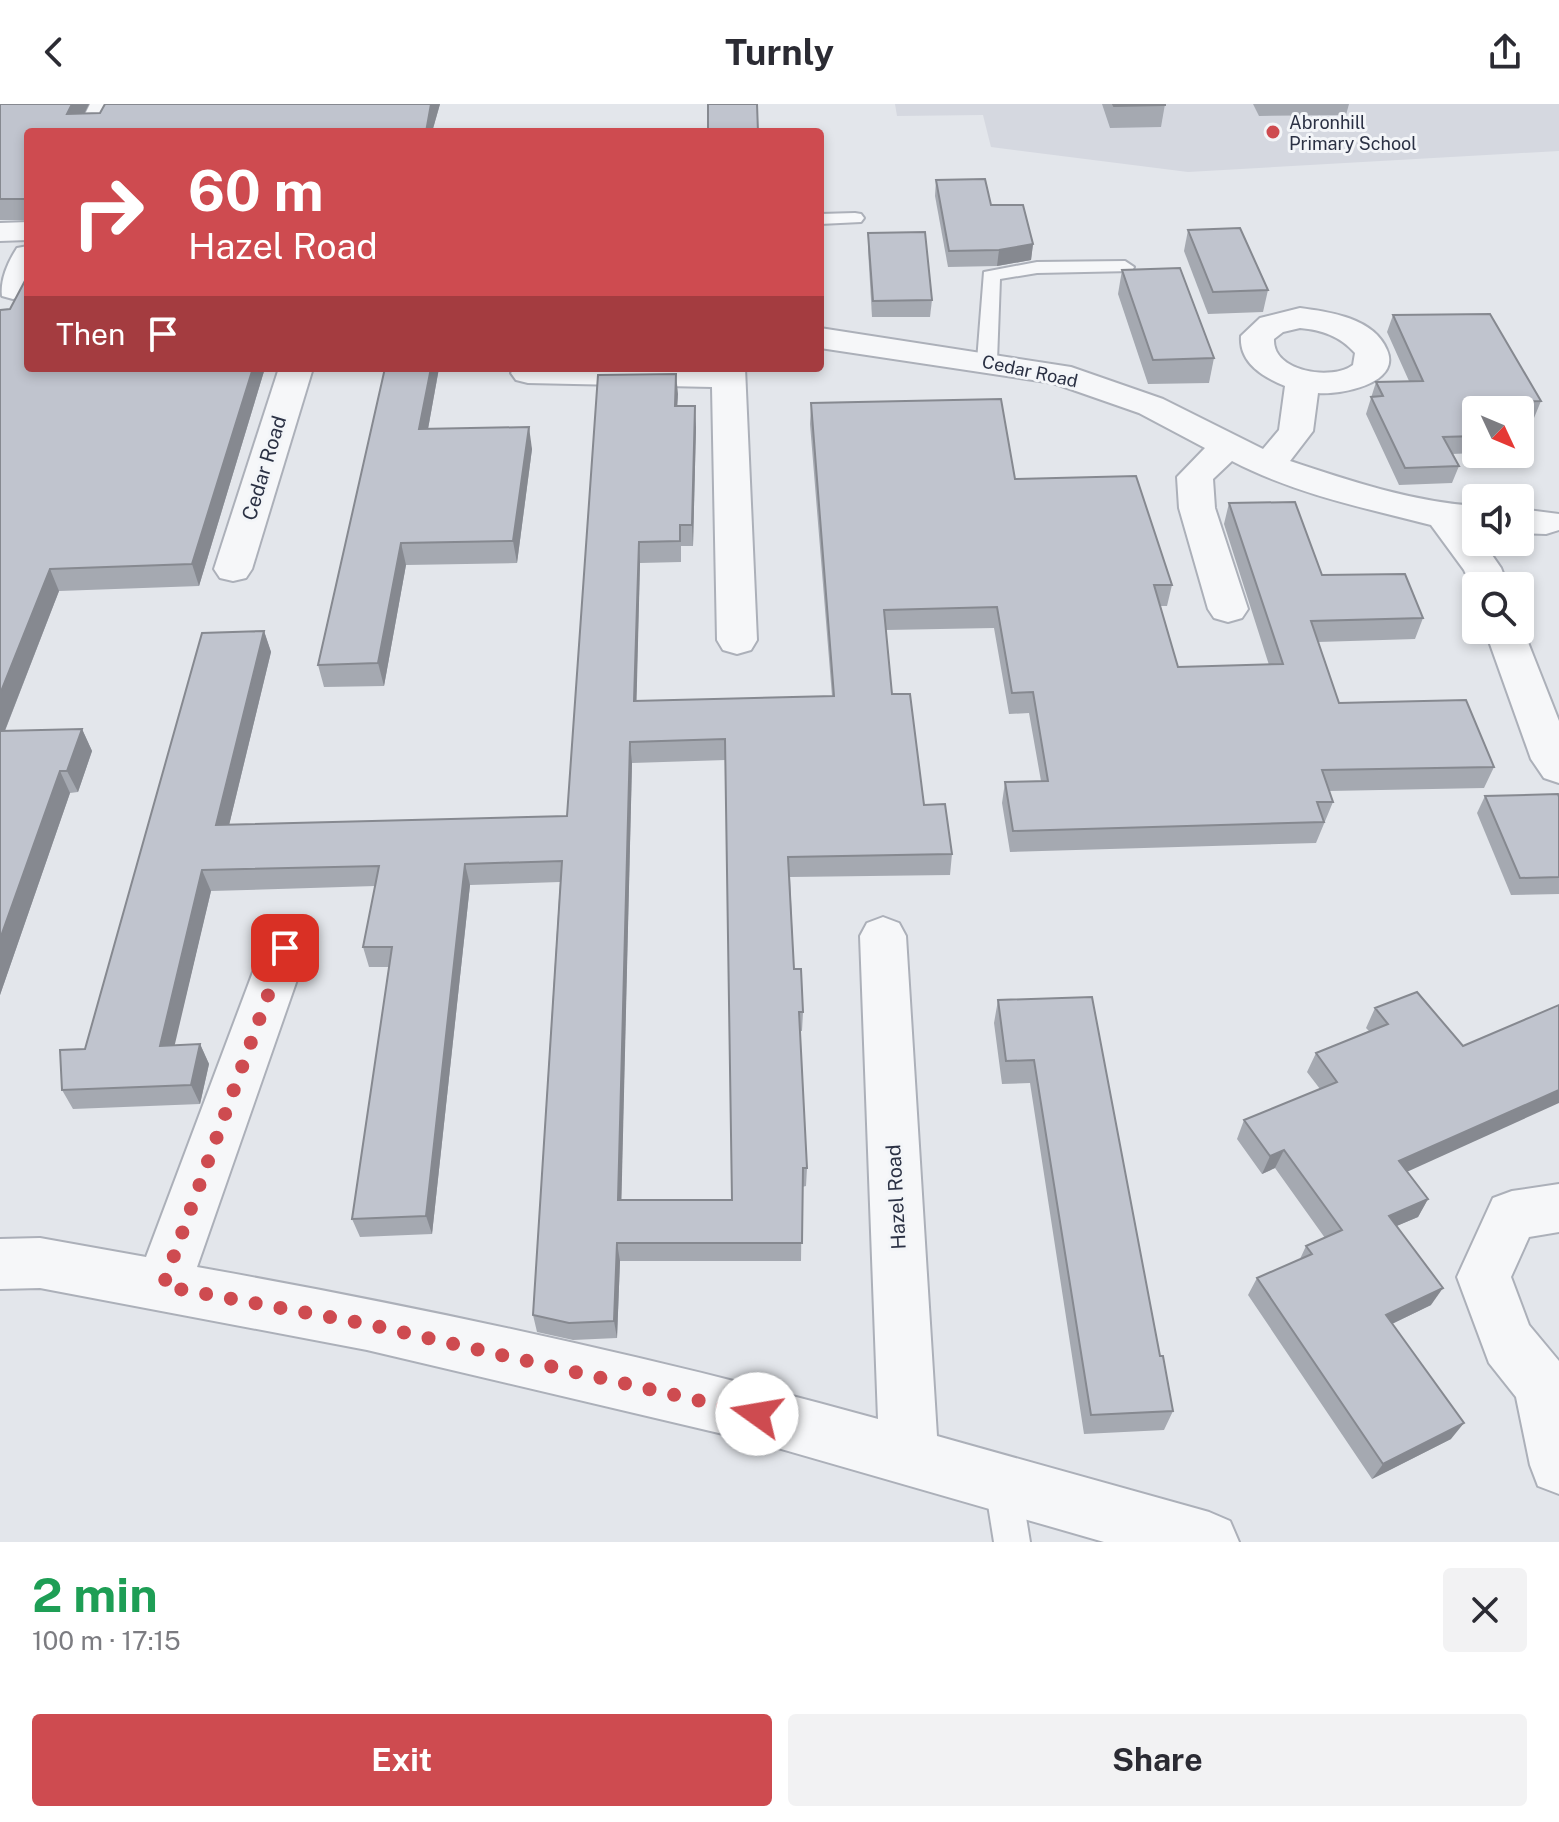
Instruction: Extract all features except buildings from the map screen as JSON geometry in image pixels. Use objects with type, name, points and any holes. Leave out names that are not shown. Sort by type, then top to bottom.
[{"type":"street","points":[[92,128],[104,104]]},
{"type":"street","points":[[0,232],[24,231]]},
{"type":"street","points":[[14,289],[24,265]]},
{"type":"street","name":"Cedar Road","points":[[824,339],[1059,374],[1151,406],[1268,466],[1364,497],[1460,517]]},
{"type":"street","name":"Cedar Road","points":[[233,569],[295,372]]},
{"type":"street","points":[[528,373],[729,373],[737,640]]},
{"type":"street","points":[[1268,466],[1296,431],[1303,381]]},
{"type":"street","points":[[1228,445],[1195,477],[1197,508],[1228,609]]},
{"type":"street","points":[[1460,517],[1484,572]]},
{"type":"street","points":[[1510,644],[1552,759],[1559,767]]},
{"type":"street","name":"Hazel Road","points":[[883,936],[909,1458]]},
{"type":"street","points":[[163,1286],[285,948]]},
{"type":"street","points":[[1559,1208],[1512,1215],[1484,1277],[1508,1347],[1550,1390],[1559,1465]]},
{"type":"street","points":[[0,1264],[40,1263],[367,1324],[607,1379],[757,1414],[1209,1542]]},
{"type":"lane","points":[[824,219],[855,218]]},
{"type":"lane","points":[[987,361],[991,276],[1001,271],[1125,267]]},
{"type":"lane","points":[[1003,1486],[1012,1542]]},
{"type":"shaded area","name":"Abronhill Primary School","points":[[895,104],[1559,104],[1559,151],[1188,172],[991,147],[983,115],[897,116]]},
{"type":"place","name":"Abronhill Primary School","points":[[1273,132]]},
{"type":"route","points":[[285,948],[163,1286],[367,1324],[757,1414]]}]
